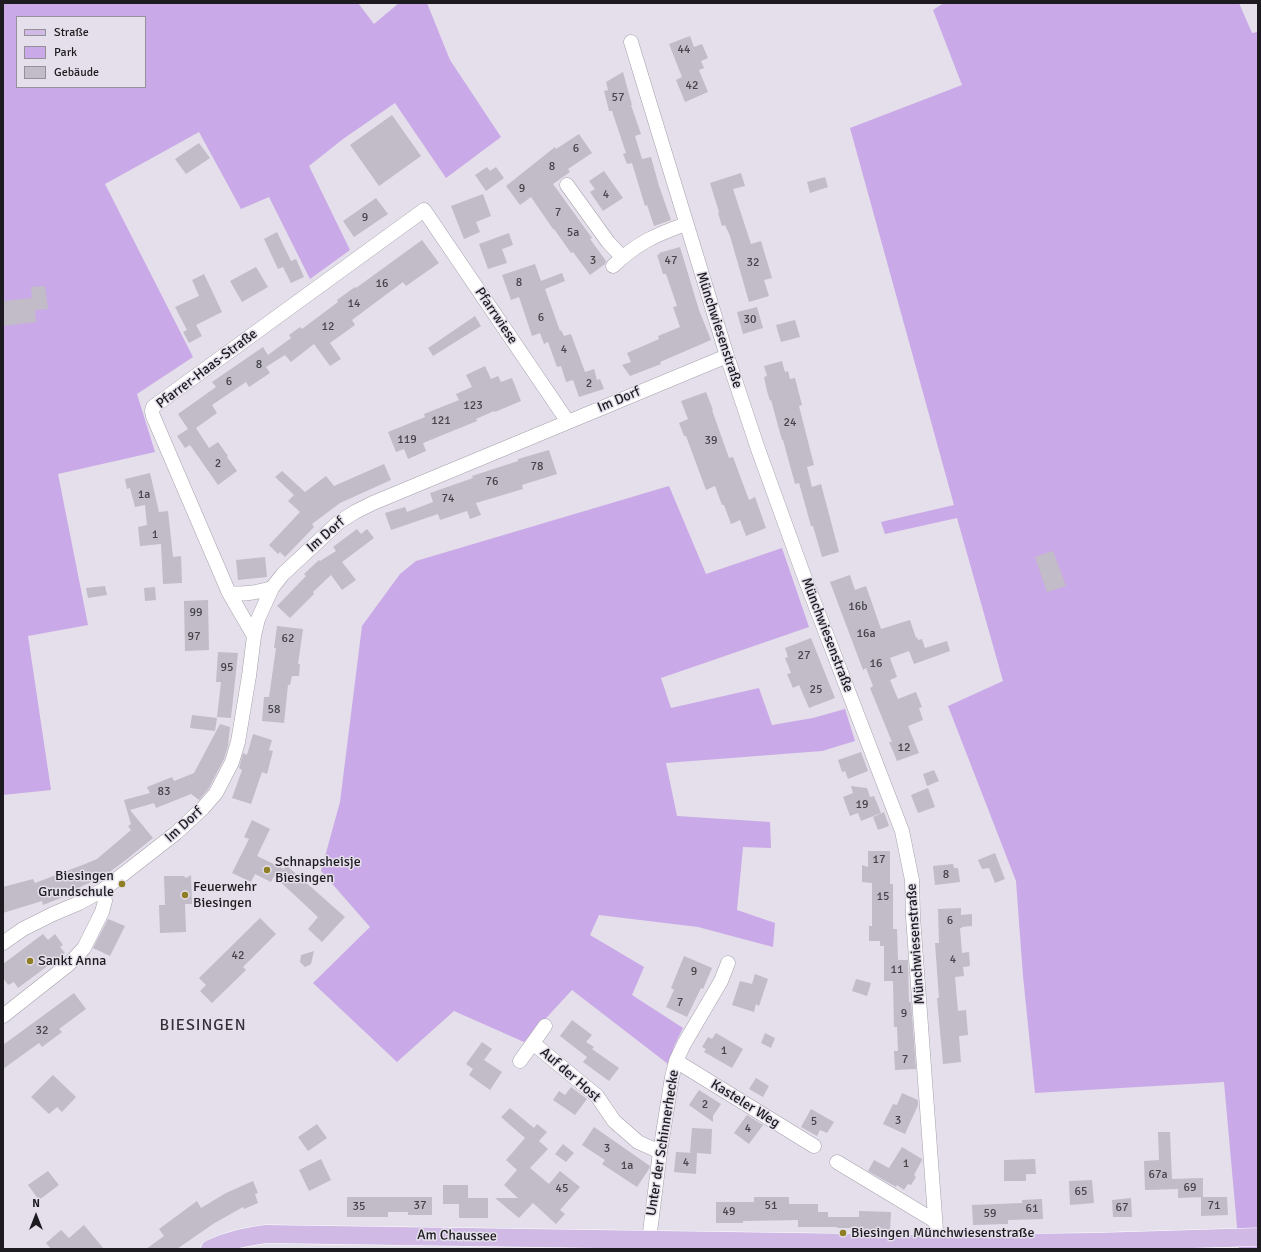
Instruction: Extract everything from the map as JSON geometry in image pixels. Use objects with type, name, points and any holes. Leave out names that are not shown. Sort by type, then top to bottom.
[{"type":"main road","name":"Am Chaussee","points":[[210,1249],[224,1242],[242,1237],[266,1234],[937,1244],[1094,1242],[1258,1237]]},
{"type":"street","name":"Münchwiesenstraße","points":[[630,42],[727,356],[758,449],[804,576],[902,830],[912,880],[913,917],[937,1244]]},
{"type":"street","points":[[567,184],[604,237],[617,262],[635,247],[648,239],[686,224]]},
{"type":"street","name":"Pfarrwiese","points":[[424,210],[568,422]]},
{"type":"street","name":"Pfarrer-Haas-Straße","points":[[254,636],[230,593],[152,416],[153,408],[424,210]]},
{"type":"street","name":"Im Dorf","points":[[3,943],[23,929],[103,890],[176,833],[204,808],[216,793],[232,762],[238,742],[254,636],[258,619],[272,588],[283,574],[321,537],[339,522],[373,503],[727,356]]},
{"type":"street","points":[[230,593],[250,593],[272,588]]},
{"type":"street","points":[[3,1016],[69,964],[84,948],[102,912],[105,901],[103,890]]},
{"type":"street","name":"Unter der Schinnerhecke","points":[[649,1240],[660,1152],[676,1061],[684,1044],[721,981],[728,963]]},
{"type":"street","name":"Auf der Host","points":[[520,1061],[534,1044],[545,1026]]},
{"type":"street","name":"Auf der Host","points":[[534,1044],[597,1096],[614,1121],[638,1142],[660,1152]]},
{"type":"street","name":"Kasteler Weg","points":[[676,1061],[814,1146]]},
{"type":"street","points":[[837,1162],[935,1221]]},
{"type":"green space","points":[[3,3],[358,3],[374,24],[399,3],[427,3],[450,60],[501,137],[446,178],[395,103],[343,139],[309,166],[350,250],[310,279],[269,197],[241,209],[199,132],[105,184],[193,357],[137,394],[155,452],[58,474],[88,625],[28,636],[51,790],[3,795]]},
{"type":"green space","points":[[944,3],[1239,3],[1252,33],[1258,32],[1258,1249],[1239,1249],[1224,1082],[1035,1093],[1023,976],[1016,881],[948,706],[1003,681],[957,518],[885,534],[881,522],[954,505],[850,128],[962,85],[933,10]]},
{"type":"green space","points":[[669,486],[706,574],[782,548],[809,627],[661,678],[671,708],[759,688],[772,725],[813,718],[845,709],[855,741],[822,751],[666,763],[677,816],[770,822],[771,848],[743,847],[737,910],[775,923],[773,947],[698,927],[599,915],[590,935],[644,967],[632,995],[683,1028],[675,1044],[668,1064],[572,990],[524,1042],[454,1011],[397,1062],[313,983],[370,927],[321,871],[340,802],[362,626],[400,574],[416,561]]},
{"type":"building","points":[[690,36],[694,47],[702,44],[708,58],[701,61],[704,68],[699,70],[708,92],[685,102],[676,80],[682,77],[669,44]]},
{"type":"building","points":[[623,72],[631,105],[641,134],[635,136],[642,159],[651,157],[671,220],[654,226],[647,205],[645,206],[632,163],[627,164],[623,154],[626,153],[612,111],[609,111],[604,91],[608,90],[606,82]]},
{"type":"building","points":[[392,115],[421,156],[379,186],[350,145]]},
{"type":"building","points":[[579,134],[592,153],[568,169],[570,172],[553,184],[592,238],[590,239],[606,261],[605,264],[590,275],[573,252],[571,253],[531,197],[520,205],[506,186],[555,147],[556,149]]},
{"type":"building","points":[[199,143],[210,158],[186,174],[175,159]]},
{"type":"building","points":[[487,167],[490,171],[496,167],[504,178],[486,191],[475,175]]},
{"type":"building","points":[[604,171],[623,198],[603,211],[590,192],[595,189],[589,181]]},
{"type":"building","points":[[741,173],[745,186],[733,189],[751,244],[761,241],[772,278],[764,280],[769,296],[749,302],[730,236],[725,225],[722,226],[710,183]]},
{"type":"building","points":[[825,177],[828,187],[810,193],[807,182]]},
{"type":"building","points":[[483,194],[491,216],[476,222],[480,232],[464,239],[451,206]]},
{"type":"building","points":[[376,198],[388,214],[354,237],[343,221]]},
{"type":"building","points":[[277,232],[291,261],[296,259],[304,277],[291,283],[283,267],[278,269],[264,239]]},
{"type":"building","points":[[509,233],[513,245],[502,249],[507,263],[488,269],[479,244]]},
{"type":"building","points":[[422,240],[439,263],[406,286],[403,282],[352,320],[355,325],[330,343],[341,359],[330,366],[314,344],[291,362],[285,355],[266,367],[270,373],[249,387],[246,382],[212,405],[217,413],[196,428],[209,448],[218,442],[237,471],[218,485],[190,445],[185,448],[177,436],[188,429],[178,414],[216,387],[212,382],[263,347],[268,355],[291,338],[289,335],[300,327],[302,329],[338,302],[337,300]]},
{"type":"building","points":[[680,247],[699,310],[711,340],[660,362],[661,364],[630,376],[622,365],[631,362],[627,353],[659,339],[658,336],[680,327],[673,307],[677,306],[666,274],[663,274],[657,255],[660,254],[659,253]]},
{"type":"building","points":[[535,264],[541,281],[562,273],[565,281],[545,289],[560,331],[561,330],[564,336],[571,334],[585,372],[594,369],[597,380],[600,379],[604,389],[579,397],[573,380],[566,382],[561,366],[557,367],[548,342],[544,344],[540,333],[532,336],[519,297],[511,300],[502,275]]},
{"type":"building","points":[[256,267],[268,287],[242,302],[230,281]]},
{"type":"building","points":[[204,274],[222,312],[196,325],[202,336],[189,343],[183,332],[187,330],[175,307],[199,296],[192,280]]},
{"type":"building","points":[[45,286],[48,309],[35,310],[36,322],[3,326],[3,301],[32,298],[31,287]]},
{"type":"building","points":[[757,307],[763,328],[743,334],[737,312]]},
{"type":"building","points":[[475,316],[481,326],[433,356],[428,348]]},
{"type":"building","points":[[795,320],[800,337],[781,342],[776,325]]},
{"type":"building","points":[[782,361],[785,372],[788,371],[790,379],[795,378],[802,405],[799,406],[814,465],[807,467],[812,487],[821,484],[839,552],[822,557],[813,526],[811,526],[799,483],[795,484],[764,377],[767,376],[764,366]]},
{"type":"building","points":[[485,366],[491,379],[498,376],[501,382],[512,378],[521,401],[495,412],[494,411],[476,419],[477,421],[423,443],[426,451],[408,459],[404,449],[396,452],[388,432],[425,417],[424,414],[459,400],[456,394],[472,387],[466,375]]},
{"type":"building","points":[[706,392],[729,458],[733,457],[749,500],[755,497],[766,528],[746,536],[740,520],[731,524],[715,486],[706,490],[686,436],[684,436],[679,423],[688,419],[681,401]]},
{"type":"building","points":[[549,450],[557,474],[522,485],[523,489],[476,503],[481,515],[470,519],[467,511],[440,520],[438,514],[391,530],[385,513],[405,507],[407,512],[433,502],[430,493],[473,478],[472,476],[518,461],[518,459]]},
{"type":"building","points":[[384,464],[391,480],[340,503],[312,524],[314,527],[285,557],[280,552],[278,554],[269,545],[300,512],[288,501],[294,495],[275,477],[282,471],[305,492],[326,476],[334,486]]},
{"type":"building","points":[[150,473],[159,512],[168,511],[173,557],[181,556],[182,583],[163,584],[161,544],[140,546],[138,527],[147,525],[145,505],[135,507],[130,488],[127,489],[125,479]]},
{"type":"building","points":[[357,529],[361,534],[367,529],[374,538],[342,562],[356,580],[342,590],[331,575],[313,592],[314,594],[290,618],[277,606],[306,576],[304,574],[319,560],[320,561],[336,551],[333,547]]},
{"type":"building","points":[[1053,551],[1066,586],[1047,592],[1035,557]]},
{"type":"building","points":[[265,557],[267,577],[238,580],[236,560]]},
{"type":"building","points":[[850,575],[855,590],[866,586],[881,629],[910,620],[916,638],[917,637],[918,640],[922,639],[925,648],[947,641],[950,651],[914,664],[909,651],[890,658],[897,677],[890,680],[898,699],[916,692],[922,707],[919,708],[923,720],[908,726],[919,753],[897,761],[889,742],[892,742],[870,688],[873,686],[866,668],[863,670],[830,582]]},
{"type":"building","points":[[105,586],[107,595],[88,598],[86,588]]},
{"type":"building","points":[[155,587],[156,600],[145,601],[144,588]]},
{"type":"building","points":[[208,600],[209,650],[185,651],[184,601]]},
{"type":"building","points":[[277,626],[303,629],[298,664],[300,664],[299,676],[292,676],[290,685],[288,685],[284,723],[262,721],[264,697],[269,697],[276,648],[274,648]]},
{"type":"building","points":[[811,638],[835,698],[809,708],[799,685],[793,688],[787,674],[791,673],[785,658],[788,657],[785,648]]},
{"type":"building","points":[[218,652],[238,653],[231,718],[217,717],[221,682],[216,682]]},
{"type":"building","points":[[192,715],[217,718],[215,731],[190,728]]},
{"type":"building","points":[[220,724],[230,727],[228,746],[224,759],[209,788],[199,800],[191,794],[156,808],[154,803],[130,810],[153,838],[106,875],[70,892],[71,894],[43,905],[42,901],[3,913],[3,887],[33,879],[35,883],[97,859],[131,830],[128,826],[131,824],[124,800],[150,793],[147,787],[172,777],[174,781],[194,773]]},
{"type":"building","points":[[253,734],[272,740],[269,750],[273,751],[267,774],[262,772],[251,804],[232,798],[242,770],[239,768],[243,753],[247,755]]},
{"type":"building","points":[[861,752],[868,771],[848,779],[845,771],[842,772],[838,760]]},
{"type":"building","points":[[934,770],[939,781],[927,786],[923,774]]},
{"type":"building","points":[[851,786],[867,788],[870,797],[874,796],[881,813],[861,821],[858,813],[850,816],[843,797],[853,793]]},
{"type":"building","points":[[928,788],[935,807],[918,813],[911,795]]},
{"type":"building","points":[[884,812],[889,826],[878,830],[873,817]]},
{"type":"building","points":[[252,820],[270,829],[257,856],[284,869],[286,865],[345,917],[322,942],[308,929],[318,917],[274,876],[271,882],[255,874],[251,882],[232,873],[249,839],[244,837]]},
{"type":"building","points":[[868,851],[890,851],[890,884],[893,884],[893,929],[897,929],[898,960],[908,960],[909,1002],[911,1002],[916,1069],[895,1070],[894,1051],[898,1051],[897,1027],[894,1027],[893,981],[884,981],[884,946],[880,946],[880,941],[869,941],[869,926],[872,926],[872,883],[862,882],[862,865],[868,867]]},
{"type":"building","points":[[995,853],[1005,879],[995,883],[989,868],[982,869],[978,860]]},
{"type":"building","points":[[953,864],[954,868],[958,868],[960,882],[935,885],[933,866]]},
{"type":"building","points":[[191,875],[192,904],[185,904],[186,932],[160,933],[159,905],[165,905],[164,876],[184,876],[186,878]]},
{"type":"building","points":[[961,908],[961,915],[972,914],[972,926],[960,928],[962,953],[969,952],[970,966],[963,967],[964,976],[955,977],[958,1011],[966,1010],[968,1035],[959,1036],[961,1062],[943,1064],[937,998],[939,998],[935,943],[939,943],[938,909]]},
{"type":"building","points":[[260,918],[276,934],[243,967],[246,970],[212,1003],[200,991],[206,985],[199,978]]},
{"type":"building","points":[[108,919],[125,926],[110,956],[93,948]]},
{"type":"building","name":"Sankt Anna","points":[[43,934],[48,940],[55,934],[63,945],[60,947],[65,953],[18,988],[14,982],[8,985],[3,978],[3,964]]},
{"type":"building","points":[[314,951],[311,964],[305,967],[300,962],[301,955]]},
{"type":"building","points":[[684,956],[712,968],[703,989],[701,988],[687,1017],[666,1007],[674,990],[671,988]]},
{"type":"building","points":[[755,974],[768,979],[759,1006],[756,1004],[754,1012],[732,1005],[740,981],[752,984]]},
{"type":"building","points":[[856,979],[871,983],[867,996],[852,991]]},
{"type":"building","points":[[74,993],[86,1009],[59,1029],[62,1032],[42,1047],[39,1043],[3,1069],[3,1045]]},
{"type":"building","points":[[572,1020],[592,1035],[586,1042],[594,1047],[592,1049],[619,1068],[609,1081],[583,1062],[587,1057],[560,1036]]},
{"type":"building","points":[[716,1033],[743,1049],[732,1068],[704,1052],[706,1049],[702,1047],[708,1037],[712,1039]]},
{"type":"building","points":[[765,1033],[775,1038],[771,1048],[761,1043]]},
{"type":"building","points":[[482,1042],[492,1049],[484,1060],[502,1072],[490,1090],[469,1075],[473,1069],[466,1064]]},
{"type":"building","points":[[53,1075],[76,1097],[62,1112],[57,1107],[49,1114],[31,1097]]},
{"type":"building","points":[[756,1078],[769,1086],[763,1097],[749,1089]]},
{"type":"building","points":[[571,1087],[587,1099],[575,1115],[553,1100],[559,1091],[565,1095]]},
{"type":"building","points":[[699,1090],[721,1104],[713,1116],[713,1122],[689,1105]]},
{"type":"building","points":[[902,1093],[918,1100],[918,1105],[905,1134],[883,1124],[893,1104],[897,1105]]},
{"type":"building","points":[[510,1108],[534,1128],[537,1124],[547,1132],[539,1141],[548,1149],[530,1168],[549,1184],[560,1171],[580,1187],[560,1210],[565,1214],[556,1224],[533,1203],[519,1218],[495,1198],[518,1198],[504,1185],[517,1170],[506,1160],[525,1138],[501,1117]]},
{"type":"building","points":[[811,1109],[834,1122],[827,1133],[820,1130],[817,1136],[801,1127]]},
{"type":"building","points":[[747,1115],[763,1125],[749,1144],[734,1133]]},
{"type":"building","points":[[317,1124],[327,1138],[308,1151],[298,1137]]},
{"type":"building","points":[[594,1127],[650,1166],[637,1187],[602,1164],[605,1160],[582,1145]]},
{"type":"building","points":[[692,1128],[712,1129],[711,1154],[697,1153],[696,1174],[674,1172],[676,1152],[690,1153]]},
{"type":"building","points":[[1158,1132],[1170,1132],[1172,1179],[1203,1178],[1203,1197],[1178,1198],[1178,1189],[1145,1190],[1144,1161],[1159,1160]]},
{"type":"building","points":[[563,1144],[574,1153],[566,1162],[555,1154]]},
{"type":"building","points":[[902,1147],[922,1159],[914,1175],[916,1177],[911,1185],[908,1184],[904,1190],[868,1171],[874,1160],[889,1168]]},
{"type":"building","points":[[321,1159],[331,1180],[309,1191],[299,1170]]},
{"type":"building","points":[[1035,1159],[1036,1174],[1026,1174],[1026,1181],[1004,1181],[1004,1160]]},
{"type":"building","points":[[48,1171],[59,1185],[39,1200],[28,1185]]},
{"type":"building","points":[[1092,1180],[1094,1203],[1070,1205],[1069,1181]]},
{"type":"building","points":[[253,1181],[258,1193],[255,1194],[258,1203],[244,1209],[243,1207],[213,1224],[177,1249],[146,1249],[164,1236],[159,1229],[197,1201],[201,1208],[226,1193]]},
{"type":"building","points":[[443,1185],[468,1185],[468,1198],[488,1198],[488,1218],[459,1218],[459,1204],[443,1204]]},
{"type":"building","points":[[347,1197],[432,1197],[432,1215],[408,1215],[408,1212],[388,1212],[388,1217],[347,1217]]},
{"type":"building","points":[[754,1197],[789,1197],[789,1204],[818,1204],[818,1212],[828,1212],[828,1217],[859,1217],[859,1211],[891,1212],[890,1232],[858,1230],[858,1228],[798,1227],[798,1220],[716,1223],[716,1202],[754,1202]]},
{"type":"building","points":[[1201,1197],[1227,1197],[1228,1215],[1201,1216]]},
{"type":"building","points":[[1131,1198],[1132,1217],[1113,1217],[1112,1200]]},
{"type":"building","points":[[1042,1199],[1043,1219],[1008,1220],[1008,1224],[973,1225],[972,1205],[1022,1203],[1022,1200]]},
{"type":"building","points":[[84,1225],[104,1249],[51,1249],[46,1243],[61,1230],[69,1238]]},
{"type":"place","name":"Schnapsheisje Biesingen","points":[[267,870]]},
{"type":"place","name":"Biesingen Grundschule","points":[[122,884]]},
{"type":"place","name":"Feuerwehr Biesingen","points":[[185,895]]},
{"type":"place","name":"Sankt Anna","points":[[30,961]]},
{"type":"place","name":"Biesingen Münchwiesenstraße","points":[[843,1233]]},
{"type":"district","name":"BIESINGEN","points":[[203,1026]]}]
